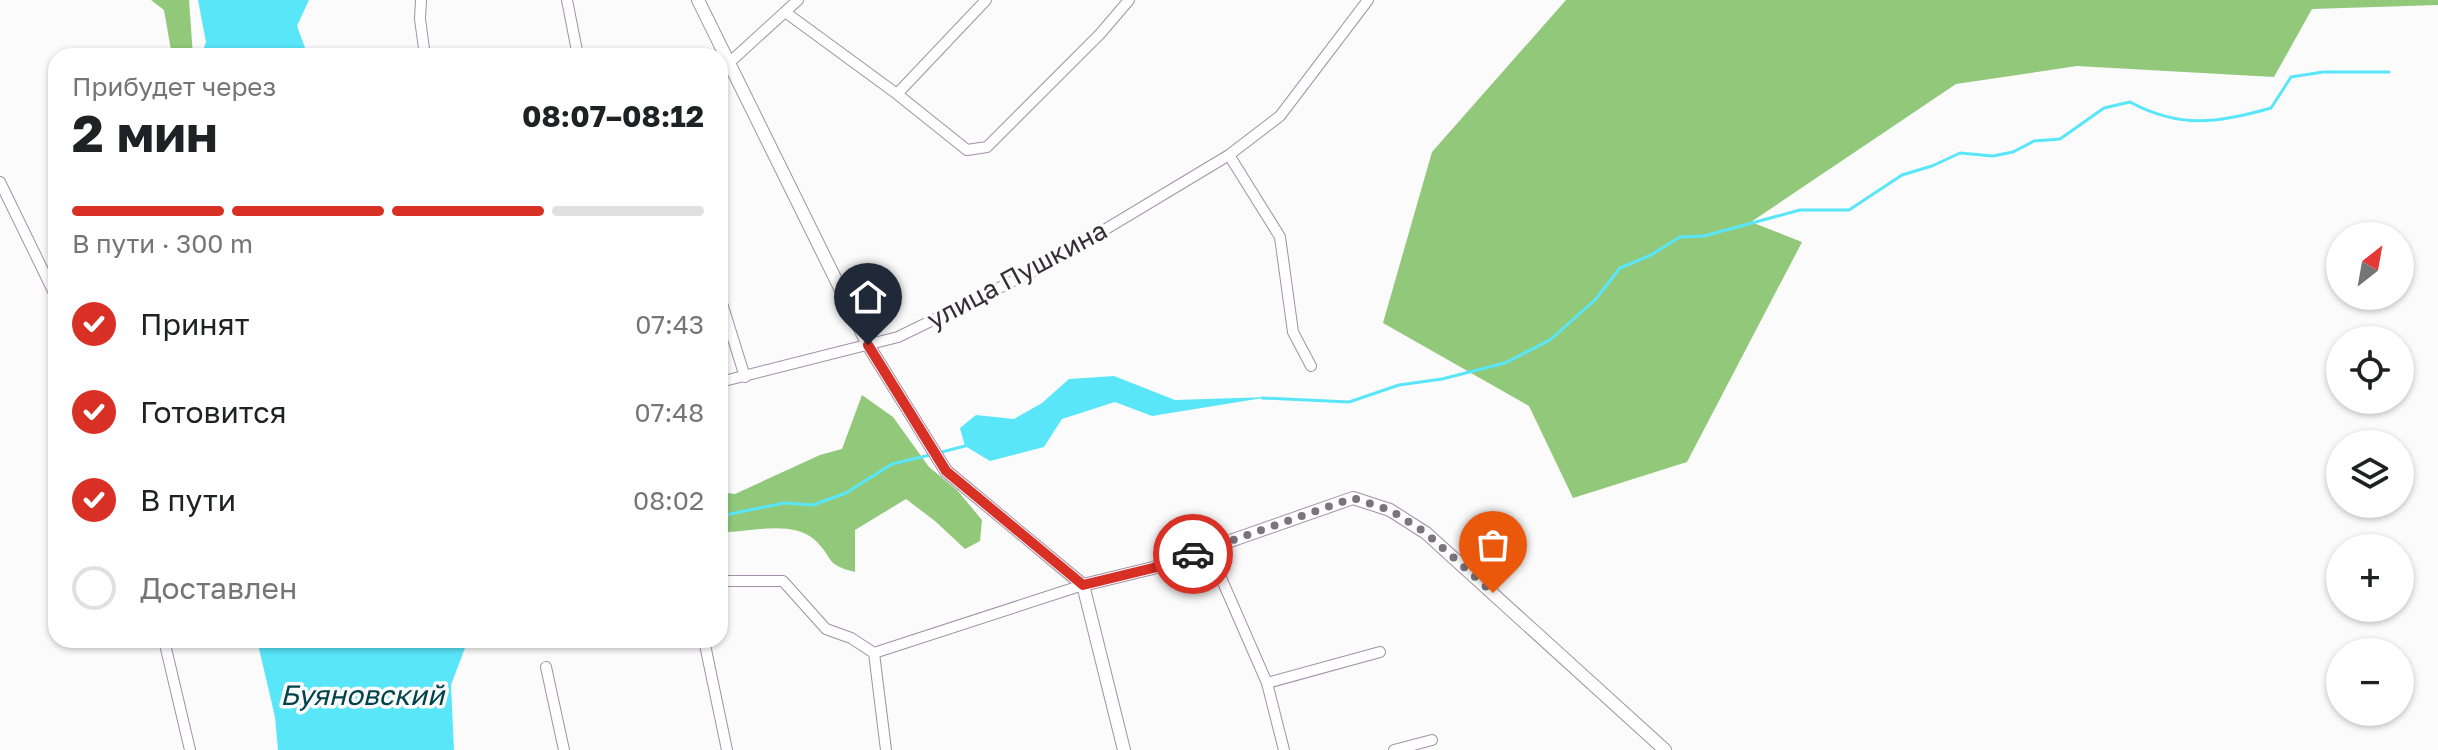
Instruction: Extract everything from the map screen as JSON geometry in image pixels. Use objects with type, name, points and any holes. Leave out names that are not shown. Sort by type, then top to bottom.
[{"type":"street","points":[[421,0],[424,48]]},
{"type":"street","points":[[567,0],[576,48]]},
{"type":"street","points":[[698,0],[723,48]]},
{"type":"street","points":[[730,62],[798,0]]},
{"type":"street","points":[[897,94],[986,0]]},
{"type":"street","points":[[785,12],[967,150],[987,147],[1100,34],[1129,0]]},
{"type":"street","name":"улица Пушкина","points":[[728,380],[898,337],[1046,265],[1229,155],[1280,116],[1368,0]]},
{"type":"street","points":[[728,58],[868,345],[946,471],[1083,585],[1124,750]]},
{"type":"street","points":[[1229,155],[1280,237],[1293,332],[1311,366]]},
{"type":"street","points":[[0,182],[48,281]]},
{"type":"street","points":[[728,323],[745,377]]},
{"type":"street","points":[[874,653],[1083,585],[1153,568],[1353,498],[1390,510],[1426,533],[1652,744],[1665,750]]},
{"type":"street","points":[[1208,548],[1267,683],[1284,750]]},
{"type":"street","points":[[728,581],[783,581],[826,629],[851,638],[874,653],[886,750]]},
{"type":"street","points":[[166,648],[190,750]]},
{"type":"street","points":[[706,648],[727,750]]},
{"type":"street","points":[[1267,683],[1380,652]]},
{"type":"street","points":[[546,667],[564,750]]},
{"type":"street","points":[[1394,750],[1432,740]]},
{"type":"green space","points":[[151,0],[189,0],[192,48],[171,48],[164,10]]},
{"type":"green space","points":[[1566,0],[2438,0],[2438,5],[2312,9],[2274,77],[2077,66],[1956,84],[1751,222],[1802,242],[1687,462],[1573,498],[1529,406],[1383,323],[1432,152]]},
{"type":"green space","points":[[862,395],[893,417],[929,467],[957,490],[982,520],[980,541],[965,549],[906,499],[855,530],[855,572],[834,564],[816,541],[797,531],[762,529],[728,532],[728,493],[735,494],[820,455],[842,449]]},
{"type":"water","points":[[198,0],[309,0],[297,26],[305,48],[204,48],[206,42]]},
{"type":"water","points":[[1114,376],[1175,400],[1269,397],[1152,416],[1115,402],[1062,419],[1044,447],[990,461],[965,446],[960,428],[976,415],[1014,419],[1042,403],[1069,379]]},
{"type":"water","name":"Буяновский","points":[[259,648],[465,648],[451,685],[454,750],[278,750],[275,717]]},
{"type":"waterway","points":[[1262,398],[1349,402],[1399,385],[1442,379],[1505,363],[1550,340],[1596,299],[1620,268],[1651,255],[1680,237],[1704,236],[1800,210],[1849,210],[1902,175],[1960,153],[1993,156],[2013,152],[2034,141],[2060,139],[2104,108],[2130,102],[2148,111],[2183,120],[2217,120],[2271,108],[2291,77],[2323,72],[2389,72]]},
{"type":"waterway","points":[[938,453],[965,446]]},
{"type":"waterway","points":[[728,515],[784,503],[813,505],[846,493],[892,464],[930,455]]},
{"type":"way so far","points":[[1193,554],[1353,498],[1390,510],[1426,533],[1493,593]]},
{"type":"route","points":[[868,345],[946,471],[1083,585],[1153,568],[1193,554]]}]
